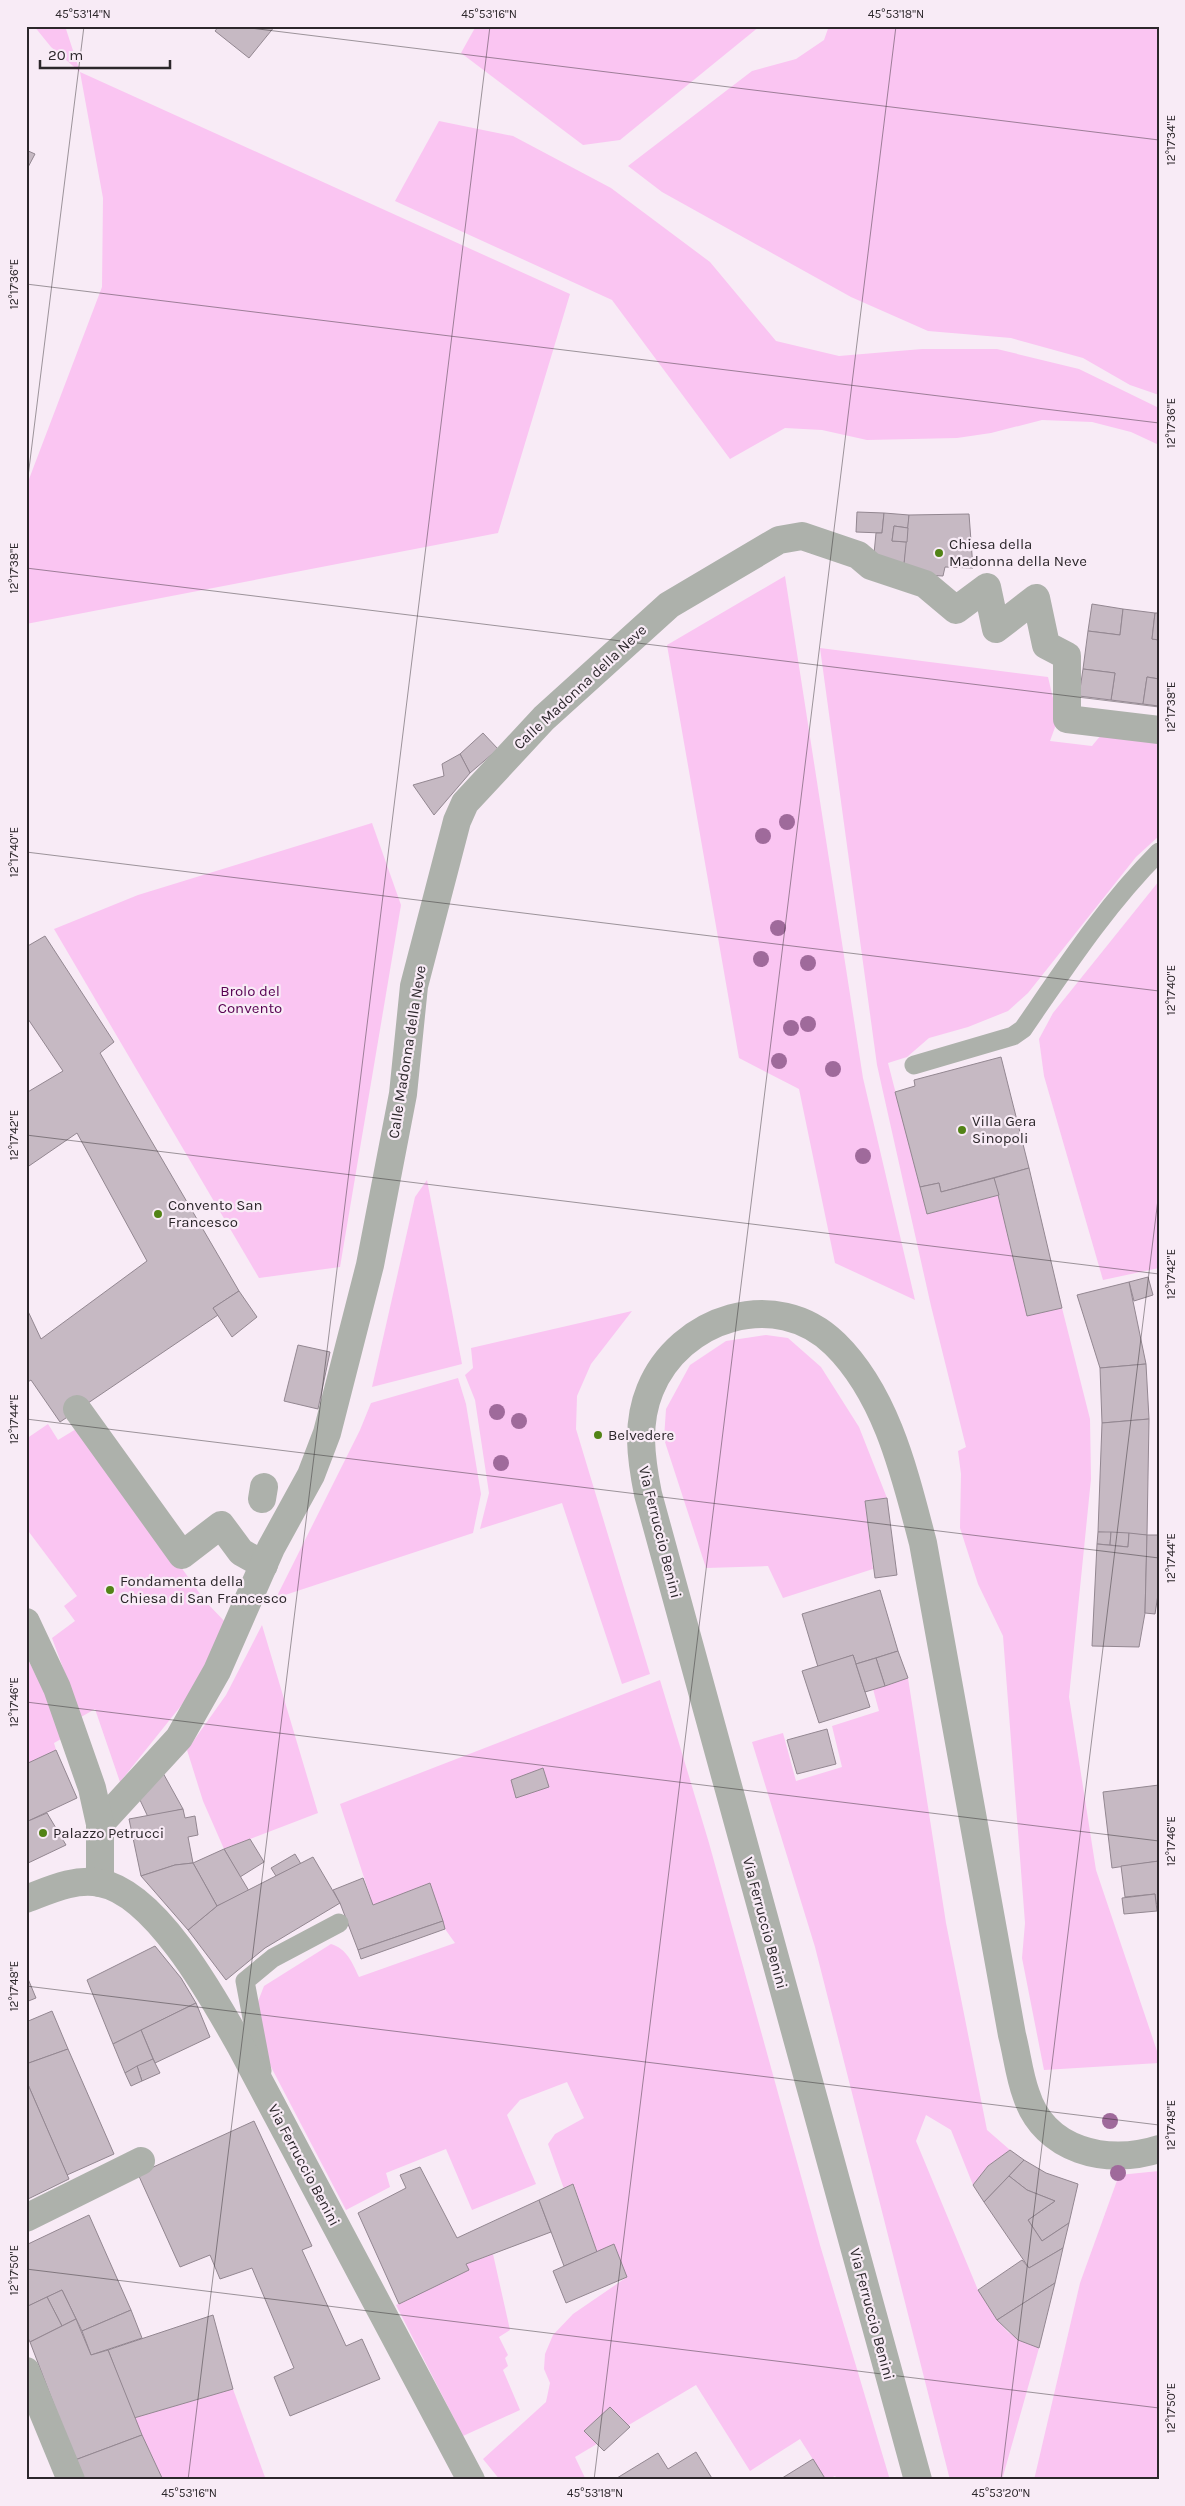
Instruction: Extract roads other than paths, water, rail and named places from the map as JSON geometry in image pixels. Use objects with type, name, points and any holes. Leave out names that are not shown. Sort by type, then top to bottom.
[{"type":"street","name":"Calle Madonna della Neve","points":[[100,1824],[179,1738],[217,1670],[247,1550],[311,1475],[327,1433],[370,1265],[402,1094],[414,986],[457,821],[465,803],[544,718],[669,604],[779,540],[802,536],[858,555],[871,566],[925,584],[956,610],[987,588],[996,629],[1036,598],[1046,645],[1068,656],[1067,719],[1159,730]]},
{"type":"street","name":"Via Ferruccio Benini","points":[[918,2480],[648,1494],[640,1433],[650,1390],[664,1363],[682,1343],[702,1328],[744,1315],[790,1318],[812,1328],[834,1343],[852,1364],[870,1392],[889,1433],[906,1480],[923,1543],[1012,2035],[1026,2096],[1044,2128],[1072,2146],[1096,2154],[1118,2157],[1159,2149]]},
{"type":"street","points":[[77,1409],[182,1555],[221,1525],[247,1550]]},
{"type":"street","points":[[26,1622],[57,1688],[92,1788],[100,1824],[100,1883],[81,1882],[58,1887],[26,1899]]},
{"type":"street","name":"Via Ferruccio Benini","points":[[100,1883],[116,1888],[135,1901],[165,1930],[204,1981],[471,2480]]},
{"type":"street","points":[[26,2218],[141,2161]]},
{"type":"street","points":[[26,2371],[71,2480]]},
{"type":"lane","points":[[914,1066],[1013,1036],[1023,1029],[1101,917],[1140,871],[1159,852]]},
{"type":"lane","points":[[258,2079],[262,2071],[245,1981],[273,1958],[339,1923]]},
{"type":"place","name":"Chiesa della Madonna della Neve","points":[[939,553]]},
{"type":"place","name":"Villa Gera Sinopoli","points":[[962,1130]]},
{"type":"place","name":"Convento San Francesco","points":[[158,1214]]},
{"type":"place","name":"Belvedere","points":[[598,1435]]},
{"type":"place","name":"Fondamenta della Chiesa di San Francesco","points":[[110,1590]]},
{"type":"place","name":"Palazzo Petrucci","points":[[43,1833]]},
{"type":"park label","name":"Brolo del Convento","points":[[250,1000]]}]
